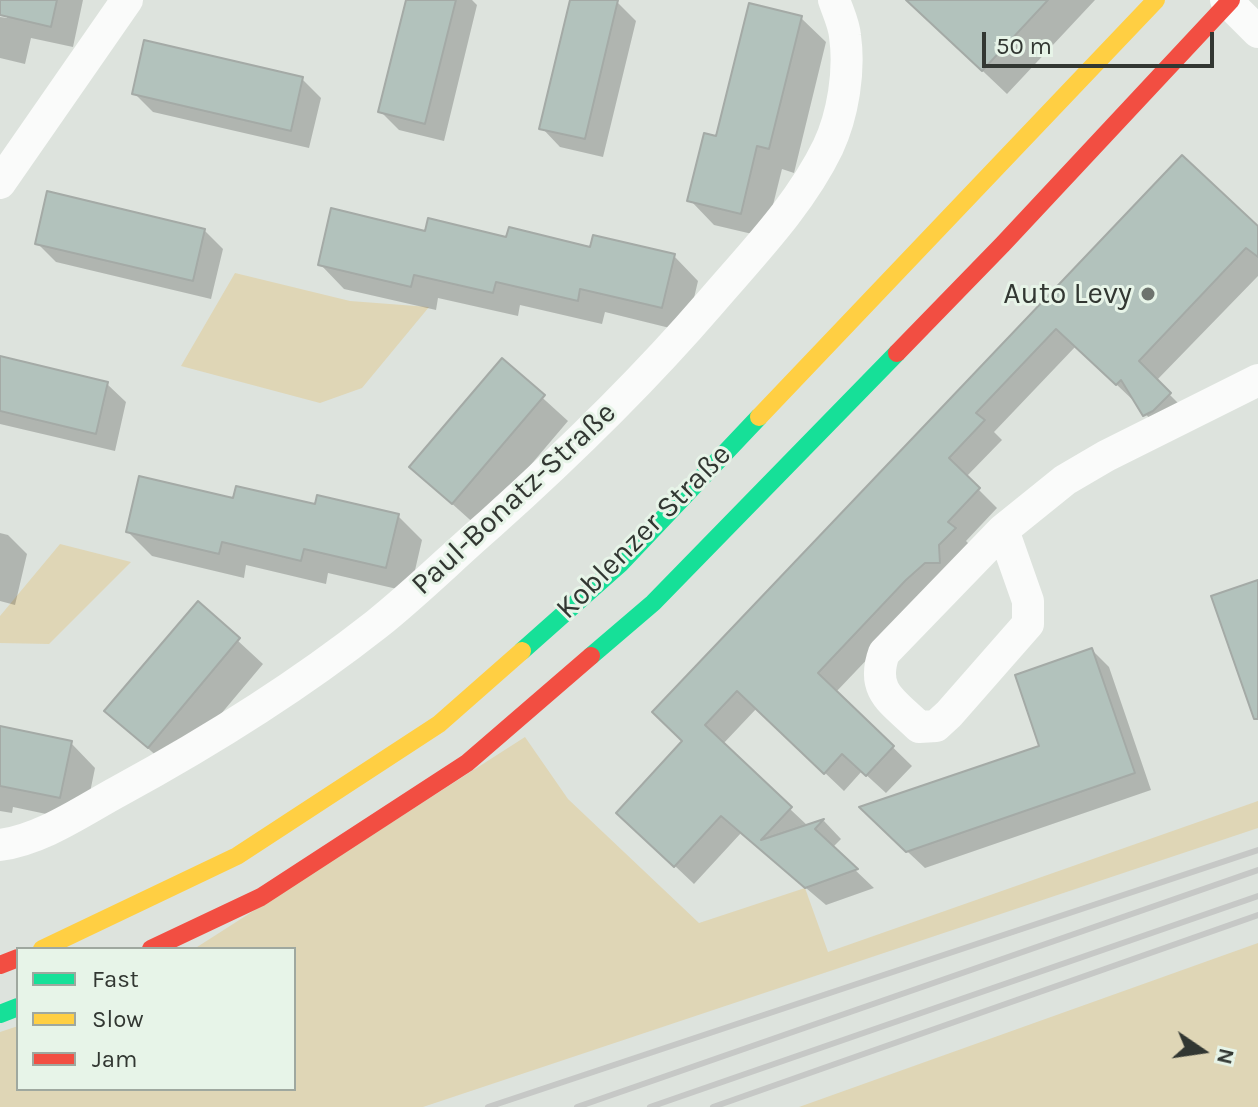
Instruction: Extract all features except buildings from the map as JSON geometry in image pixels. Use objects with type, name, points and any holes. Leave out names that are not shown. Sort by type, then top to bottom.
[{"type":"main road","name":"Koblenzer Straße","points":[[46,947],[237,856],[439,724],[620,564],[1156,0]]},
{"type":"main road","name":"Koblenzer Straße","points":[[155,947],[261,897],[467,763],[653,603],[1003,244],[1228,1]]},
{"type":"street","points":[[0,183],[127,0]]},
{"type":"street","name":"Paul-Bonatz-Straße","points":[[0,845],[42,833],[185,755],[300,680],[378,623],[555,466],[660,361],[779,223],[809,182],[829,144],[841,108],[845,35],[834,0]]},
{"type":"street","points":[[1228,1],[1258,32]]},
{"type":"street","points":[[1003,530],[1028,601],[1028,624],[949,714],[936,726],[919,727],[881,689],[878,669],[884,653],[1003,530],[1065,480],[1106,456],[1258,380]]},
{"type":"shaded area","points":[[235,273],[350,301],[429,307],[362,388],[320,403],[181,366]]},
{"type":"shaded area","points":[[60,544],[131,562],[49,644],[0,643],[0,616]]},
{"type":"shaded area","points":[[525,737],[568,799],[699,923],[805,888],[828,952],[1258,801],[1258,828],[423,1107],[0,1107],[0,1032],[16,1027],[16,1091],[296,1091],[296,947],[197,947]]},
{"type":"shaded area","points":[[1258,943],[1258,1107],[799,1107]]},
{"type":"railway","points":[[488,1107],[1258,850]]},
{"type":"railway","points":[[577,1107],[1258,870]]},
{"type":"railway","points":[[650,1107],[1258,896]]},
{"type":"railway","points":[[713,1107],[1258,915]]},
{"type":"traffic: fast","points":[[591,656],[653,603],[897,353]]},
{"type":"traffic: fast","points":[[522,651],[620,564],[759,417]]},
{"type":"traffic: fast","points":[[0,1014],[16,1008]]},
{"type":"traffic: slow","points":[[759,417],[1156,0]]},
{"type":"traffic: slow","points":[[46,947],[237,856],[439,724],[522,651]]},
{"type":"traffic: jam","points":[[897,353],[1231,0]]},
{"type":"traffic: jam","points":[[155,947],[261,897],[467,763],[591,656]]},
{"type":"traffic: jam","points":[[0,965],[16,959]]},
{"type":"place","name":"Auto Levy","points":[[1148,294]]}]
